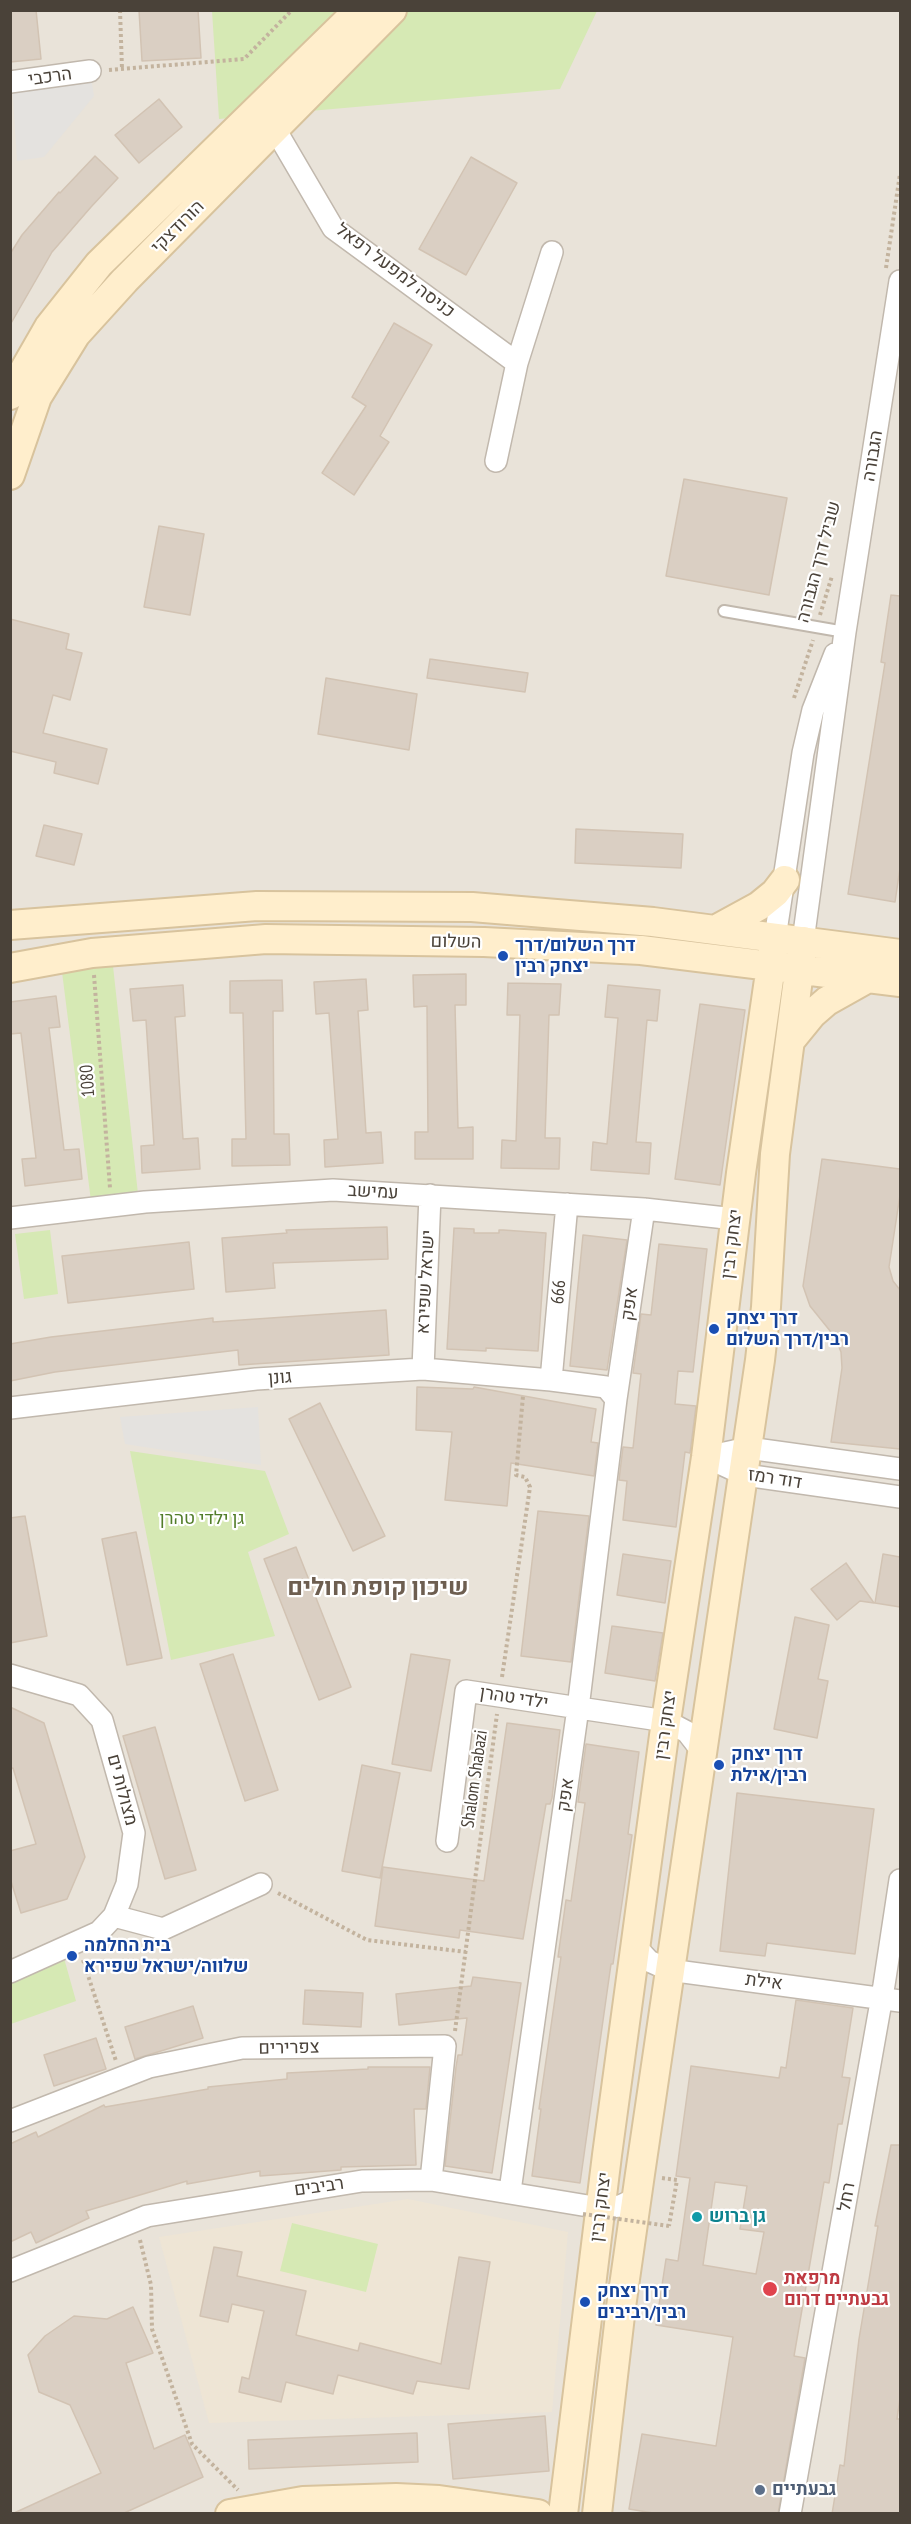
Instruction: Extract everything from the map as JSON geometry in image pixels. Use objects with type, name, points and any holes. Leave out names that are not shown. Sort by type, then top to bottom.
[{"type":"main road","name":"הורודצקי","points":[[10,395],[49,327],[99,264],[358,10]]},
{"type":"main road","name":"הורודצקי","points":[[10,476],[37,397],[76,334],[125,280],[392,10]]},
{"type":"main road","points":[[716,930],[759,906],[775,893],[785,880]]},
{"type":"main road","name":"השלום","points":[[10,925],[269,906],[472,907],[653,922],[900,954]]},
{"type":"main road","name":"השלום","points":[[10,968],[92,953],[266,939],[472,942],[641,950],[900,981]]},
{"type":"main road","name":"יצחק רבין","points":[[563,2514],[592,2211],[635,1947],[706,1457],[735,1219],[770,966],[789,940]]},
{"type":"main road","name":"הגבורה","points":[[789,940],[799,969]]},
{"type":"main road","name":"יצחק רבין","points":[[597,2514],[621,2307],[763,1335],[776,1154],[799,969]]},
{"type":"main road","points":[[788,1043],[812,1014],[827,1001],[868,978]]},
{"type":"main road","points":[[230,2514],[260,2507],[315,2500],[396,2498],[450,2501],[538,2514]]},
{"type":"street","name":"הרכבי","points":[[10,82],[90,71]]},
{"type":"street","name":"כניסה למפעל רפאל","points":[[275,129],[333,228],[517,363]]},
{"type":"street","points":[[496,461],[517,363],[552,252]]},
{"type":"street","name":"הגבורה","points":[[789,940],[845,632],[892,279]]},
{"type":"street","name":"הגבורה","points":[[789,940],[785,880],[803,753],[813,710],[845,632]]},
{"type":"street","name":"עמישב","points":[[10,1218],[145,1202],[333,1190],[644,1209],[735,1219]]},
{"type":"street","name":"ישראל שפירא","points":[[423,1369],[430,1195]]},
{"type":"street","name":"666","points":[[551,1380],[567,1204]]},
{"type":"street","name":"אפק","points":[[510,2191],[578,1708],[616,1399],[644,1209]]},
{"type":"street","name":"גונן","points":[[10,1408],[256,1379],[423,1369],[551,1380]]},
{"type":"street","points":[[551,1380],[606,1387],[616,1399]]},
{"type":"street","name":"דוד רמז","points":[[706,1457],[746,1462],[900,1469]]},
{"type":"street","name":"דוד רמז","points":[[746,1462],[900,1497]]},
{"type":"street","name":"מצולות ים","points":[[10,1675],[79,1695],[102,1720],[134,1833],[127,1884],[114,1917]]},
{"type":"street","name":"ילדי טהרן","points":[[447,1841],[466,1691],[666,1721],[687,1732],[701,1750]]},
{"type":"street","name":"רחל","points":[[790,2514],[891,1999],[900,1880]]},
{"type":"street","points":[[10,1972],[99,1932],[114,1917],[163,1929],[261,1884]]},
{"type":"street","name":"אילת","points":[[635,1947],[649,1961],[669,1970],[891,1999]]},
{"type":"street","points":[[431,2180],[445,2046]]},
{"type":"street","name":"צפרירים","points":[[10,2121],[120,2076],[149,2067],[242,2048],[445,2046]]},
{"type":"street","name":"רביבים","points":[[10,2271],[147,2216],[289,2191],[362,2181],[431,2180],[510,2191],[592,2211],[620,2206],[637,2198]]},
{"type":"lane","points":[[724,611],[845,632]]},
{"type":"path","points":[[120,10],[122,69]]},
{"type":"path","points":[[90,71],[244,60],[292,10]]},
{"type":"path","points":[[892,279],[900,174]]},
{"type":"path","name":"שביל דרך הגבורה","points":[[793,705],[797,684],[833,573]]},
{"type":"path","name":"1080","points":[[92,953],[111,1206]]},
{"type":"path","name":"Shalom Shabazi","points":[[445,2046],[453,2046],[530,1487],[525,1477],[516,1475],[523,1392]]},
{"type":"path","points":[[261,1884],[368,1940],[466,1952]]},
{"type":"path","points":[[77,1941],[120,2076]]},
{"type":"path","points":[[592,2211],[669,2226],[677,2180]]},
{"type":"path","points":[[136,2221],[151,2285],[152,2329],[192,2444],[237,2489],[260,2507]]},
{"type":"shaded area","points":[[11,11],[900,11],[900,2513],[11,2514]]},
{"type":"shaded area","points":[[90,71],[94,96],[44,157],[17,161],[12,82]]},
{"type":"shaded area","points":[[258,1407],[261,1465],[125,1444],[120,1417]]},
{"type":"shaded area","points":[[408,2199],[568,2232],[552,2412],[209,2423],[159,2237]]},
{"type":"green space","points":[[212,11],[597,11],[560,89],[219,119]]},
{"type":"green space","points":[[113,966],[139,1203],[92,1209],[62,972]]},
{"type":"green space","points":[[50,1230],[58,1294],[24,1299],[15,1234]]},
{"type":"green space","name":"גן ילדי טהרן","points":[[130,1451],[265,1471],[289,1534],[248,1552],[275,1636],[171,1660]]},
{"type":"green space","points":[[62,1951],[76,2001],[11,2024],[11,1976]]},
{"type":"green space","points":[[292,2223],[378,2244],[366,2292],[280,2271]]},
{"type":"building","points":[[10,10],[36,10],[41,59],[10,62]]},
{"type":"building","points":[[139,10],[198,10],[201,58],[142,61]]},
{"type":"building","points":[[159,99],[182,127],[139,163],[115,135]]},
{"type":"building","points":[[95,156],[118,178],[52,252],[10,325],[10,254],[22,235],[59,192]]},
{"type":"building","points":[[471,157],[517,183],[466,275],[419,249]]},
{"type":"building","points":[[394,323],[432,345],[380,436],[389,442],[354,495],[322,473],[366,406],[352,397]]},
{"type":"building","points":[[684,479],[787,498],[769,595],[666,576]]},
{"type":"building","points":[[159,526],[204,534],[190,615],[144,607]]},
{"type":"building","points":[[891,595],[900,596],[900,868],[895,902],[848,894],[885,663],[881,662]]},
{"type":"building","points":[[10,619],[69,634],[66,649],[82,653],[70,700],[53,695],[43,733],[107,749],[98,784],[54,773],[56,762],[10,751]]},
{"type":"building","points":[[430,659],[528,673],[525,692],[427,678]]},
{"type":"building","points":[[326,678],[417,694],[409,750],[318,734]]},
{"type":"building","points":[[44,825],[82,834],[74,865],[36,856]]},
{"type":"building","points":[[576,829],[683,834],[681,868],[575,863]]},
{"type":"building","points":[[466,974],[466,1005],[455,1005],[458,1128],[473,1127],[473,1159],[415,1159],[415,1132],[428,1132],[427,1006],[414,1007],[413,975]]},
{"type":"building","points":[[366,979],[368,1010],[358,1011],[366,1133],[381,1132],[383,1163],[325,1167],[324,1140],[338,1139],[329,1013],[316,1014],[314,982]]},
{"type":"building","points":[[282,980],[283,1011],[273,1011],[274,1134],[289,1134],[290,1165],[232,1166],[232,1139],[246,1139],[243,1013],[230,1013],[230,981]]},
{"type":"building","points":[[508,983],[561,984],[559,1015],[549,1015],[545,1138],[560,1138],[559,1169],[501,1168],[502,1140],[516,1141],[520,1015],[507,1015]]},
{"type":"building","points":[[183,985],[185,1016],[175,1017],[183,1139],[198,1138],[200,1169],[142,1173],[141,1146],[154,1145],[146,1020],[133,1021],[130,989]]},
{"type":"building","points":[[608,985],[660,990],[657,1021],[647,1020],[636,1142],[651,1143],[649,1174],[591,1170],[593,1142],[607,1144],[618,1018],[605,1017]]},
{"type":"building","points":[[56,996],[60,1027],[49,1028],[64,1150],[79,1149],[82,1179],[25,1186],[22,1159],[36,1158],[21,1033],[10,1034],[10,1002]]},
{"type":"building","points":[[700,1004],[745,1010],[720,1185],[675,1179]]},
{"type":"building","points":[[822,1159],[900,1169],[900,1195],[889,1267],[893,1281],[900,1290],[900,1449],[831,1442],[842,1368],[841,1352],[835,1337],[810,1306],[803,1286]]},
{"type":"building","points":[[387,1227],[388,1259],[273,1263],[275,1288],[226,1292],[222,1238],[287,1233],[286,1230]]},
{"type":"building","points":[[454,1228],[474,1229],[474,1233],[499,1233],[499,1230],[503,1230],[546,1233],[538,1351],[486,1348],[486,1351],[447,1349]]},
{"type":"building","points":[[583,1235],[627,1240],[607,1370],[570,1366]]},
{"type":"building","points":[[189,1242],[194,1289],[68,1303],[62,1256]]},
{"type":"building","points":[[659,1244],[707,1249],[693,1372],[678,1371],[675,1404],[696,1406],[690,1453],[685,1452],[676,1527],[623,1520],[627,1481],[619,1480],[623,1447],[633,1448],[641,1374],[633,1373],[641,1314],[651,1315]]},
{"type":"building","points":[[386,1310],[389,1355],[239,1365],[238,1350],[55,1372],[10,1381],[10,1344],[213,1318],[213,1322]]},
{"type":"building","points":[[417,1387],[473,1389],[474,1387],[596,1409],[591,1442],[598,1443],[594,1476],[511,1463],[507,1506],[445,1500],[452,1432],[416,1430]]},
{"type":"building","points":[[320,1403],[385,1536],[353,1551],[289,1419]]},
{"type":"building","points":[[538,1511],[589,1516],[571,1662],[521,1656]]},
{"type":"building","points":[[25,1516],[47,1636],[10,1643],[10,1518]]},
{"type":"building","points":[[136,1532],[162,1658],[127,1665],[102,1539]]},
{"type":"building","points":[[296,1547],[351,1687],[319,1700],[264,1559]]},
{"type":"building","points":[[623,1554],[671,1561],[665,1603],[617,1595]]},
{"type":"building","points":[[883,1554],[900,1557],[900,1607],[875,1603]]},
{"type":"building","points":[[846,1563],[874,1603],[860,1601],[837,1620],[811,1589]]},
{"type":"building","points":[[795,1617],[829,1625],[818,1679],[828,1681],[817,1738],[774,1729]]},
{"type":"building","points":[[612,1626],[663,1633],[655,1681],[605,1673]]},
{"type":"building","points":[[233,1654],[278,1790],[245,1801],[200,1664]]},
{"type":"building","points":[[411,1654],[450,1660],[431,1771],[392,1764]]},
{"type":"building","points":[[10,1707],[44,1723],[85,1857],[67,1899],[21,1913],[10,1878],[10,1851],[36,1844],[13,1768],[10,1769]]},
{"type":"building","points":[[507,1723],[560,1730],[552,1798],[550,1804],[546,1804],[523,1939],[460,1930],[459,1938],[375,1926],[383,1867],[484,1881]]},
{"type":"building","points":[[155,1727],[196,1870],[165,1879],[123,1736]]},
{"type":"building","points":[[586,1744],[639,1752],[628,1834],[632,1835],[580,2183],[532,2176],[541,2109],[539,2109],[561,1957],[558,1957],[566,1900],[571,1901],[585,1803],[578,1802]]},
{"type":"building","points":[[362,1765],[400,1773],[380,1878],[342,1871]]},
{"type":"building","points":[[737,1793],[874,1809],[855,1954],[767,1943],[765,1956],[720,1951]]},
{"type":"building","points":[[473,1977],[521,1983],[492,2173],[445,2166],[456,2067],[458,2055],[462,2055],[467,2018],[399,2025],[396,1994],[471,1986]]},
{"type":"building","points":[[305,1990],[363,1993],[361,2027],[303,2024]]},
{"type":"building","points":[[796,2000],[853,2008],[842,2077],[850,2078],[842,2124],[838,2124],[829,2183],[824,2182],[794,2356],[805,2358],[778,2514],[659,2514],[629,2509],[642,2434],[716,2446],[733,2337],[656,2325],[666,2259],[678,2261],[690,2178],[676,2176],[691,2066],[779,2078],[781,2067],[786,2068]],"holes":[[[715,2182],[747,2186],[740,2229],[764,2232],[756,2274],[703,2265]]]},
{"type":"building","points":[[193,2006],[203,2038],[135,2059],[125,2027]]},
{"type":"building","points":[[96,2038],[106,2069],[54,2086],[44,2055]]},
{"type":"building","points":[[368,2067],[430,2067],[426,2109],[414,2109],[416,2165],[341,2167],[341,2170],[260,2176],[260,2171],[187,2184],[187,2181],[86,2211],[89,2218],[36,2243],[31,2232],[10,2242],[10,2144],[36,2132],[38,2137],[104,2105],[105,2107],[208,2089],[208,2087],[287,2079],[287,2073],[368,2069]]},
{"type":"building","points":[[891,2145],[900,2145],[900,2398],[897,2419],[900,2419],[900,2514],[832,2514],[840,2465],[844,2466],[859,2339],[878,2226],[875,2226]]},
{"type":"building","points":[[214,2247],[242,2252],[237,2276],[306,2291],[296,2335],[358,2351],[360,2343],[441,2364],[459,2257],[490,2262],[469,2389],[417,2381],[413,2394],[338,2375],[333,2394],[286,2382],[281,2402],[239,2392],[242,2377],[249,2379],[264,2311],[232,2304],[228,2322],[200,2316]]},
{"type":"building","points":[[133,2307],[153,2353],[126,2363],[154,2449],[185,2435],[203,2477],[122,2514],[12,2514],[101,2473],[70,2405],[39,2392],[28,2355],[45,2336],[74,2316],[107,2319]]},
{"type":"building","points":[[545,2416],[549,2471],[453,2479],[448,2424]]},
{"type":"building","points":[[417,2433],[418,2462],[249,2469],[248,2440]]},
{"type":"place","name":"דרך השלום/דרך יצחק רבין","points":[[503,956]]},
{"type":"place","name":"דרך יצחק רבין/דרך השלום","points":[[714,1329]]},
{"type":"place","name":"דרך יצחק רבין/אילת","points":[[719,1765]]},
{"type":"place","name":"בית החלמה שלווה/ישראל שפירא","points":[[72,1956]]},
{"type":"place","name":"גן ברוש","points":[[697,2217]]},
{"type":"place","name":"מרפאת גבעתיים דרום","points":[[770,2289]]},
{"type":"place","name":"דרך יצחק רבין/רביבים","points":[[585,2302]]},
{"type":"place","name":"גבעתיים","points":[[760,2490]]},
{"type":"district","name":"שיכון קופת חולים","points":[[378,1588]]}]
